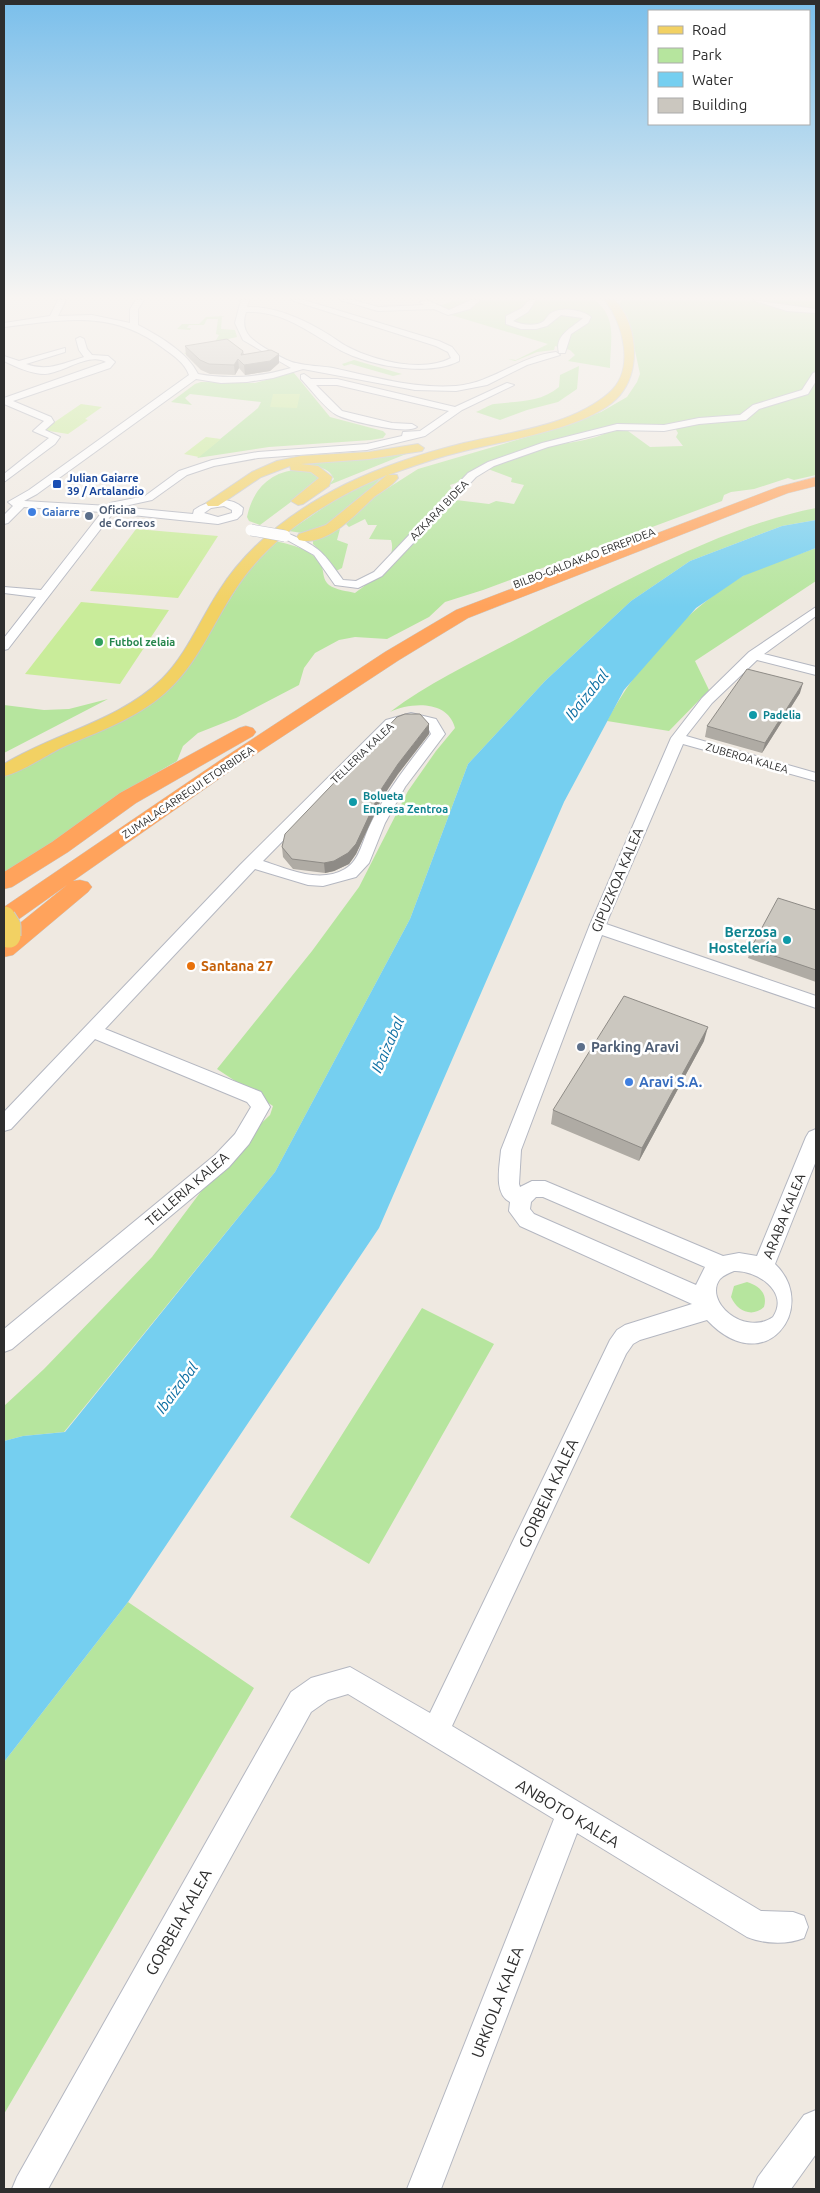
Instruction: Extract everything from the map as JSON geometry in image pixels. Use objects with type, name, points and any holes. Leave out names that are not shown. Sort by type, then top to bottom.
[{"type":"highway","name":"BILBO-GALDAKAO ERREPIDEA","points":[[369,666],[427,624],[477,598],[774,486],[816,475]]},
{"type":"highway","name":"BILBO-GALDAKAO ERREPIDEA","points":[[369,666],[479,606],[783,490],[816,481]]},
{"type":"highway","name":"ZUMALACARREGUI ETORBIDEA","points":[[4,903],[258,732],[369,666]]},
{"type":"highway","name":"ZUMALACARREGUI ETORBIDEA","points":[[5,934],[229,763],[369,666]]},
{"type":"highway","points":[[4,882],[60,846],[128,798],[228,743],[332,677],[369,666]]},
{"type":"highway","points":[[5,934],[61,901],[230,775],[360,685],[369,666]]},
{"type":"main road","points":[[179,641],[201,608],[231,574],[256,540],[288,514],[323,492],[374,469],[418,453],[552,418],[591,402]]},
{"type":"main road","points":[[231,574],[306,512],[358,483],[427,457],[574,417],[602,402]]},
{"type":"main road","points":[[210,504],[234,492],[258,473],[274,466],[301,461],[402,451],[552,418]]},
{"type":"main road","points":[[307,542],[335,527],[373,492],[409,469],[488,444],[504,436]]},
{"type":"main road","points":[[238,512],[265,476],[278,470],[306,468],[321,472],[326,477],[324,483],[290,506]]},
{"type":"main road","points":[[249,535],[275,517]]},
{"type":"main road","points":[[4,771],[43,750],[118,716],[157,691],[172,677],[188,654],[231,574],[237,554]]},
{"type":"main road","points":[[4,762],[128,699],[149,681],[159,668]]},
{"type":"street","points":[[4,479],[55,440],[53,435],[38,430],[49,422],[48,419],[8,402]]},
{"type":"street","points":[[4,521],[16,501],[156,402]]},
{"type":"street","points":[[330,402],[339,412],[411,432]]},
{"type":"street","points":[[423,402],[456,410]]},
{"type":"street","points":[[4,645],[112,507],[149,498],[183,473],[212,463],[272,454],[367,447],[435,423],[472,402]]},
{"type":"street","name":"AZKARAI BIDEA","points":[[307,542],[323,559],[339,583],[358,585],[378,574],[436,511],[455,496],[472,475],[491,464],[545,445],[616,427],[664,428],[698,421],[743,418],[756,407],[771,402]]},
{"type":"street","points":[[149,498],[150,503],[157,508]]},
{"type":"street","points":[[16,501],[157,508],[187,508],[210,504],[230,504],[238,512],[239,523],[249,535]]},
{"type":"street","points":[[210,504],[198,512],[210,520],[249,535],[285,536],[307,542]]},
{"type":"street","points":[[112,507],[210,520],[225,519],[238,512]]},
{"type":"street","points":[[4,590],[44,594]]},
{"type":"street","name":"GIPUZKOA KALEA","points":[[709,1305],[527,1220],[519,1211],[521,1198],[513,1194],[509,1184],[511,1150],[597,927],[678,738],[720,686],[753,655],[816,611]]},
{"type":"street","points":[[753,655],[816,671]]},
{"type":"street","name":"TELLERIA KALEA","points":[[4,1124],[252,863],[391,723],[397,720],[417,718],[433,724],[438,734],[413,764],[394,793],[358,868],[337,878],[308,880],[252,863]]},
{"type":"street","name":"ZUBEROA KALEA","points":[[678,738],[816,777]]},
{"type":"street","points":[[597,927],[816,1002]]},
{"type":"street","name":"TELLERIA KALEA","points":[[4,1342],[222,1162],[242,1139],[261,1107],[254,1097],[92,1031]]},
{"type":"street","name":"ARABA KALEA","points":[[763,1268],[816,1137]]},
{"type":"street","points":[[521,1198],[532,1190],[545,1189],[723,1265]]},
{"type":"street","points":[[747,1262],[763,1268],[778,1279],[787,1294],[788,1311],[780,1325],[764,1333],[744,1332],[725,1324],[709,1305],[706,1285],[712,1273],[723,1265],[747,1262]]},
{"type":"street","name":"GORBEIA KALEA","points":[[435,1732],[618,1347],[625,1337],[633,1332],[686,1315],[709,1305]]},
{"type":"street","name":"GORBEIA KALEA","points":[[29,2189],[301,1702],[321,1688],[350,1680]]},
{"type":"street","name":"ANBOTO KALEA","points":[[350,1680],[758,1926],[793,1927]]},
{"type":"street","name":"URKIOLA KALEA","points":[[424,2189],[570,1814]]},
{"type":"street","points":[[770,2189],[816,2127]]},
{"type":"green space","points":[[173,402],[189,402],[192,405]]},
{"type":"green space","points":[[261,402],[318,402],[330,417],[383,431],[386,434],[383,438],[371,440],[269,447],[197,458],[258,408]]},
{"type":"green space","points":[[271,402],[298,402],[297,408],[270,407]]},
{"type":"green space","points":[[557,402],[527,410],[500,420],[476,412],[494,404]]},
{"type":"green space","points":[[618,402],[816,402],[816,475],[794,480],[788,478],[754,489],[731,492],[724,495],[722,501],[483,590],[445,602],[429,617],[387,639],[355,637],[339,640],[315,653],[304,668],[299,685],[236,718],[198,733],[183,746],[177,761],[135,785],[72,832],[4,877],[4,776],[99,729],[189,665],[245,575],[275,541],[295,546],[308,552],[314,556],[322,567],[325,579],[329,585],[355,593],[368,583],[387,563],[392,548],[391,540],[369,539],[377,525],[368,525],[365,519],[349,527],[346,524],[374,497],[418,469],[561,427],[601,412]],"holes":[[[675,428],[678,433],[676,437],[683,446],[650,447],[628,431]],[[613,429],[590,439],[534,450],[488,469],[512,478],[511,482],[524,485],[514,504],[496,501],[489,504],[456,500],[450,485],[465,480],[473,471],[488,462],[509,454]]]},
{"type":"green space","points":[[81,404],[102,407],[68,434],[43,430]]},
{"type":"green space","points":[[206,437],[221,439],[199,457],[184,454]]},
{"type":"green space","points":[[411,452],[329,485],[334,479],[328,471],[323,468],[298,463]]},
{"type":"green space","points":[[301,469],[315,473],[319,477],[319,481],[260,525],[249,521],[247,517],[250,507],[265,483],[281,473]]},
{"type":"green space","points":[[383,476],[338,522],[302,533],[289,531],[342,495]]},
{"type":"green space","points":[[816,508],[816,520],[782,526],[690,561],[631,601],[545,681],[468,764],[410,919],[275,1172],[64,1432],[23,1436],[4,1441],[4,1406],[44,1369],[152,1257],[229,1154],[270,1115],[273,1106],[217,1069],[312,951],[359,887],[408,791],[455,728],[445,712],[437,708],[418,705],[390,712],[406,700],[458,670],[596,596],[669,560],[742,529]]},
{"type":"green space","name":"Futbol zelaia","points":[[136,529],[218,536],[178,598],[90,591]]},
{"type":"green space","points":[[340,529],[337,540],[348,544],[342,568],[334,572],[325,556],[313,544],[313,540]]},
{"type":"green space","points":[[816,548],[816,581],[695,661],[709,690],[669,731],[607,721],[619,700],[648,659],[682,622],[701,605],[720,590],[750,572]]},
{"type":"green space","name":"Futbol zelaia","points":[[81,602],[169,610],[120,684],[25,674]]},
{"type":"green space","points":[[108,699],[4,753],[4,705],[44,710],[69,709]]},
{"type":"green space","points":[[747,1282],[759,1288],[764,1294],[764,1307],[755,1312],[741,1309],[731,1297],[734,1286]]},
{"type":"green space","points":[[422,1308],[494,1344],[369,1564],[290,1517]]},
{"type":"green space","points":[[128,1602],[254,1688],[4,2114],[4,1762]]},
{"type":"water","name":"Ibaizabal","points":[[816,520],[816,548],[743,576],[696,608],[624,690],[564,802],[379,1228],[128,1602],[4,1762],[4,1441],[23,1436],[65,1432],[275,1172],[410,919],[468,764],[545,681],[631,601],[690,561],[782,526]]},
{"type":"building","name":"Padelia","points":[[747,669],[803,683],[765,743],[707,726]]},
{"type":"building","name":"Bolueta Enpresa Zentroa","points":[[405,714],[420,714],[429,724],[382,788],[356,844],[348,853],[334,861],[324,863],[292,859],[282,847],[285,834],[397,717]]},
{"type":"building","name":"Berzosa Hostelería","points":[[778,898],[816,910],[816,970],[751,948]]},
{"type":"building","name":"Aravi S.A.","points":[[624,996],[708,1027],[642,1148],[553,1110]]},
{"type":"place","name":"Julian Gaiarre 39 / Artalandio","points":[[57,484]]},
{"type":"place","name":"Gaiarre","points":[[32,512]]},
{"type":"place","name":"Oficina de Correos","points":[[89,516]]},
{"type":"place","name":"Futbol zelaia","points":[[99,642]]},
{"type":"place","name":"Padelia","points":[[753,715]]},
{"type":"place","name":"Bolueta Enpresa Zentroa","points":[[353,802]]},
{"type":"place","name":"Berzosa Hostelería","points":[[787,940]]},
{"type":"place","name":"Santana 27","points":[[191,966]]},
{"type":"place","name":"Parking Aravi","points":[[581,1047]]},
{"type":"place","name":"Aravi S.A.","points":[[629,1082]]}]
